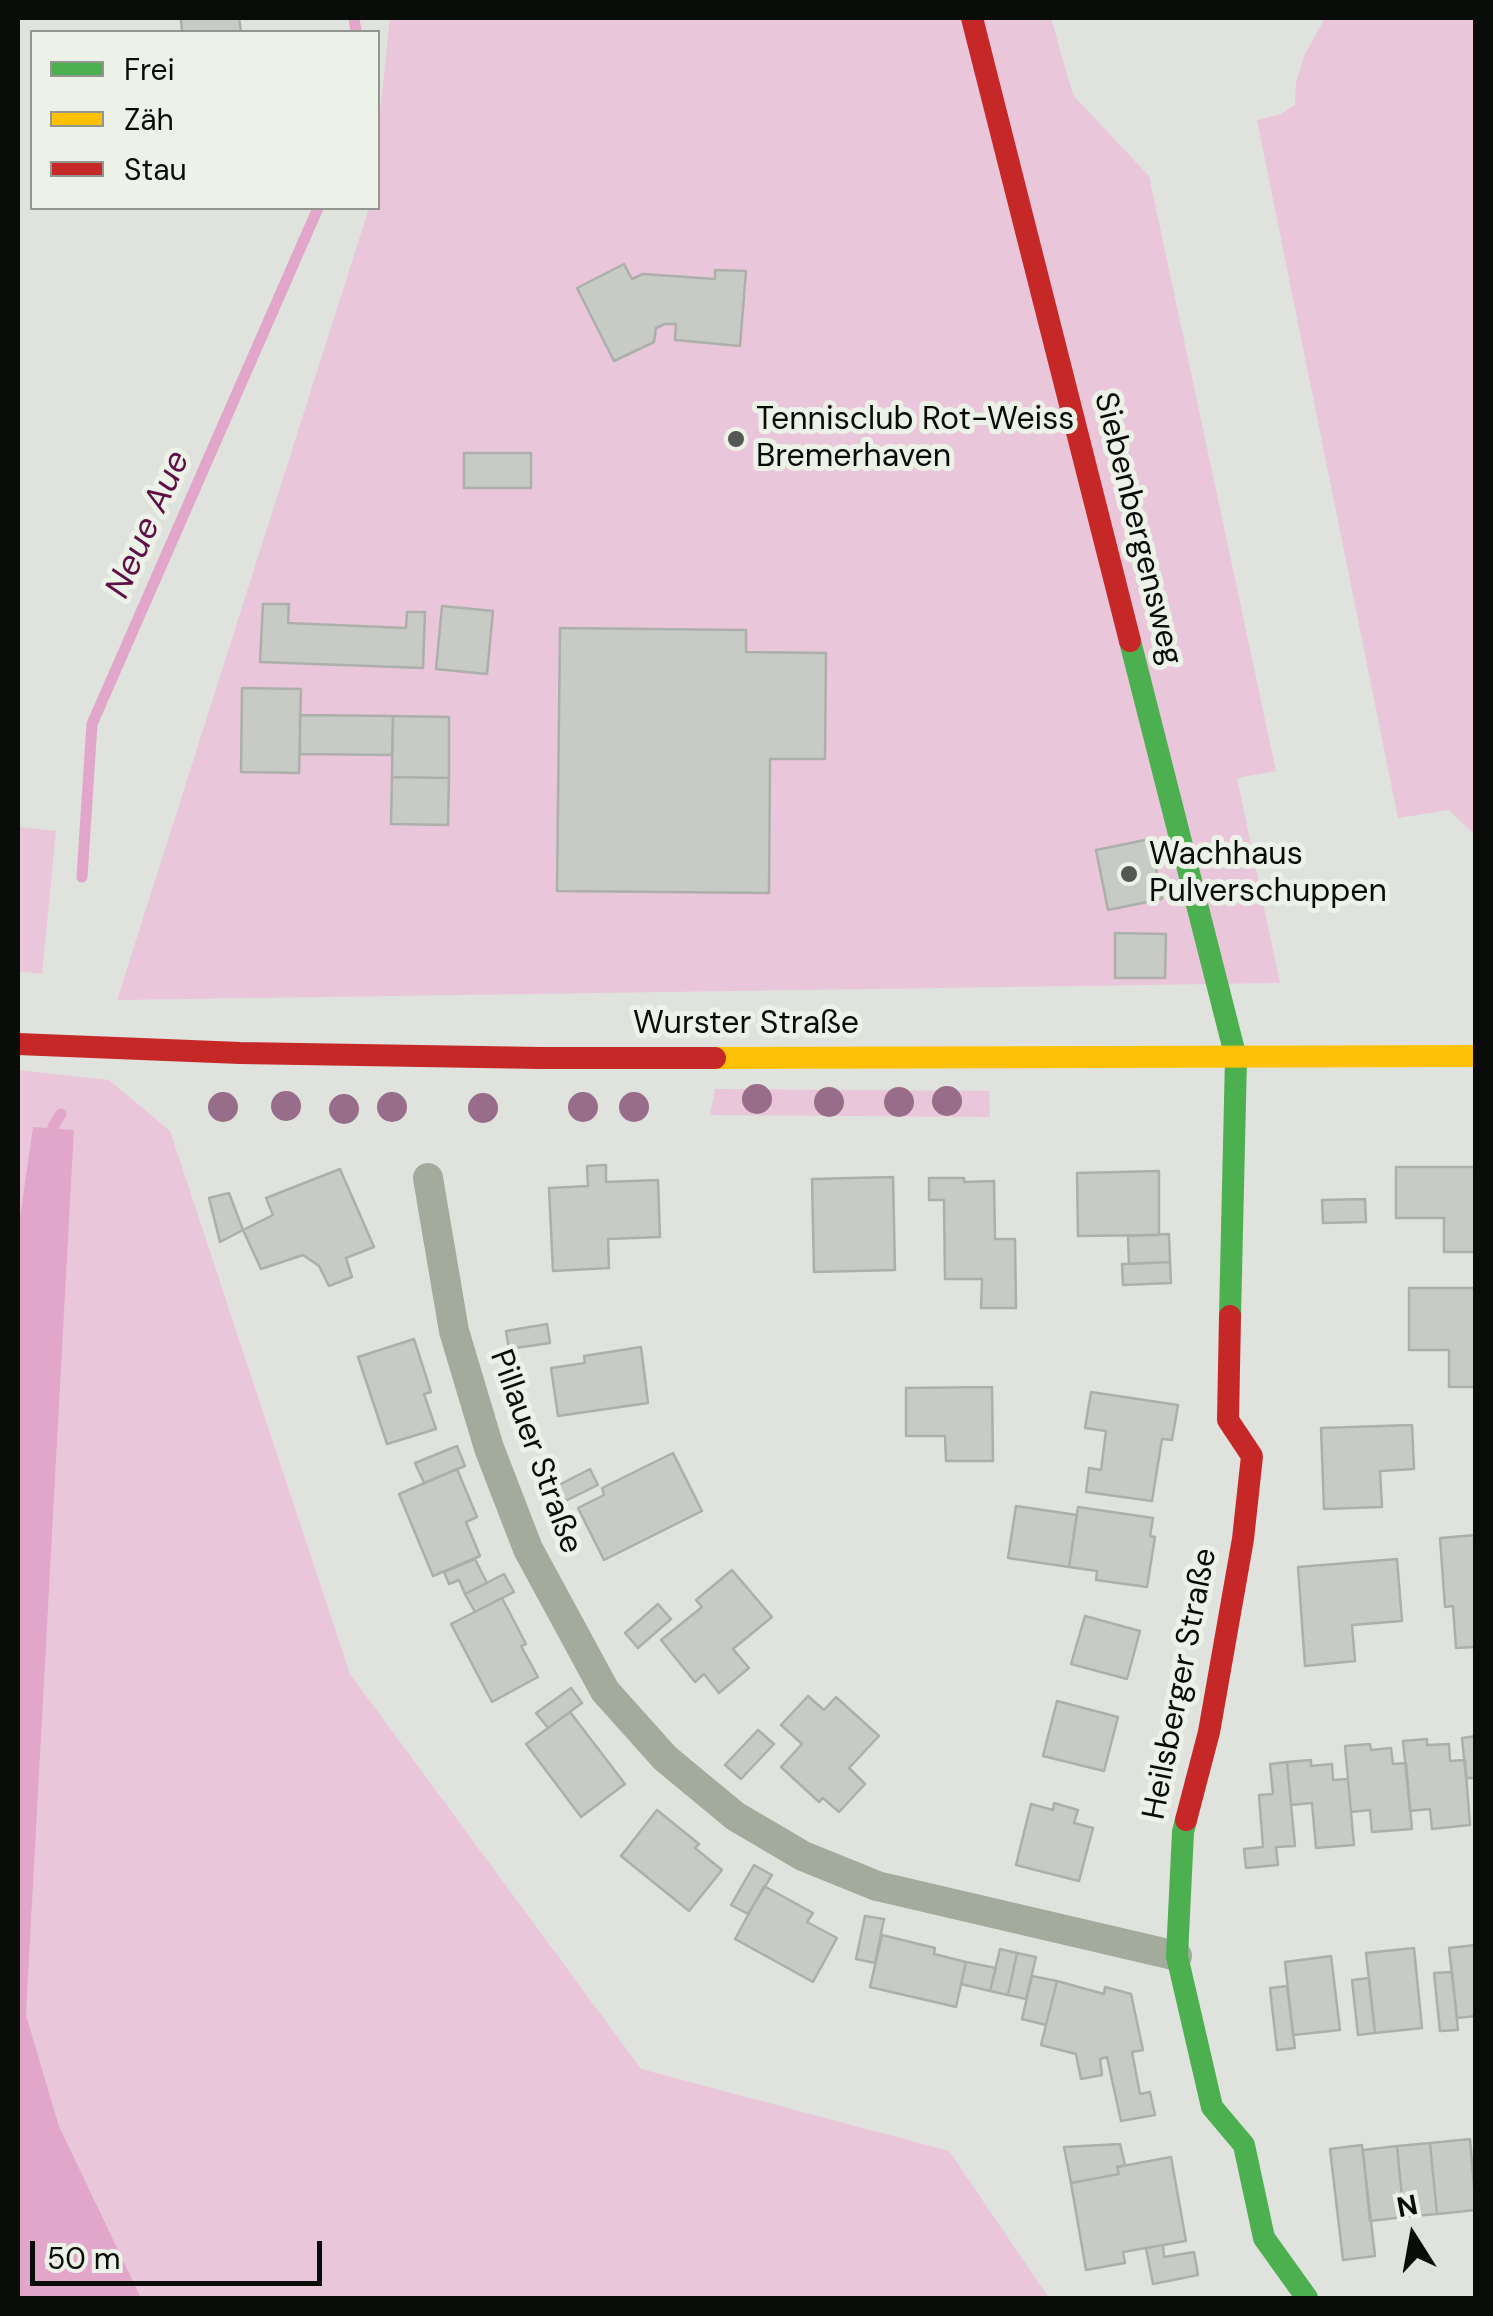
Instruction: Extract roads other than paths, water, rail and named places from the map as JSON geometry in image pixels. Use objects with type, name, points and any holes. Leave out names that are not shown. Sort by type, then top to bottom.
[{"type":"street","name":"Siebenbergensweg","points":[[972,18],[1236,1058]]},
{"type":"street","name":"Wurster Straße","points":[[18,1044],[428,1056],[1476,1056]]},
{"type":"street","name":"Heilsberger Straße","points":[[1236,1058],[1228,1420],[1252,1456],[1243,1539],[1209,1732],[1183,1832],[1177,1956],[1212,2108],[1244,2146],[1264,2238],[1306,2298]]},
{"type":"street","name":"Pillauer Straße","points":[[428,1178],[454,1331],[489,1448],[528,1549],[605,1692],[665,1758],[734,1816],[803,1856],[877,1886],[1177,1956]]},
{"type":"waterway","name":"Neue Aue","points":[[354,18],[356,30]]},
{"type":"waterway","name":"Neue Aue","points":[[82,877],[92,724],[317,210]]},
{"type":"waterway","name":"Neue Aue","points":[[52,1140],[53,1127],[61,1114]]},
{"type":"place","name":"Tennisclub Rot-Weiss Bremerhaven","points":[[736,439]]},
{"type":"place","name":"Wachhaus Pulverschuppen","points":[[1129,874]]}]
